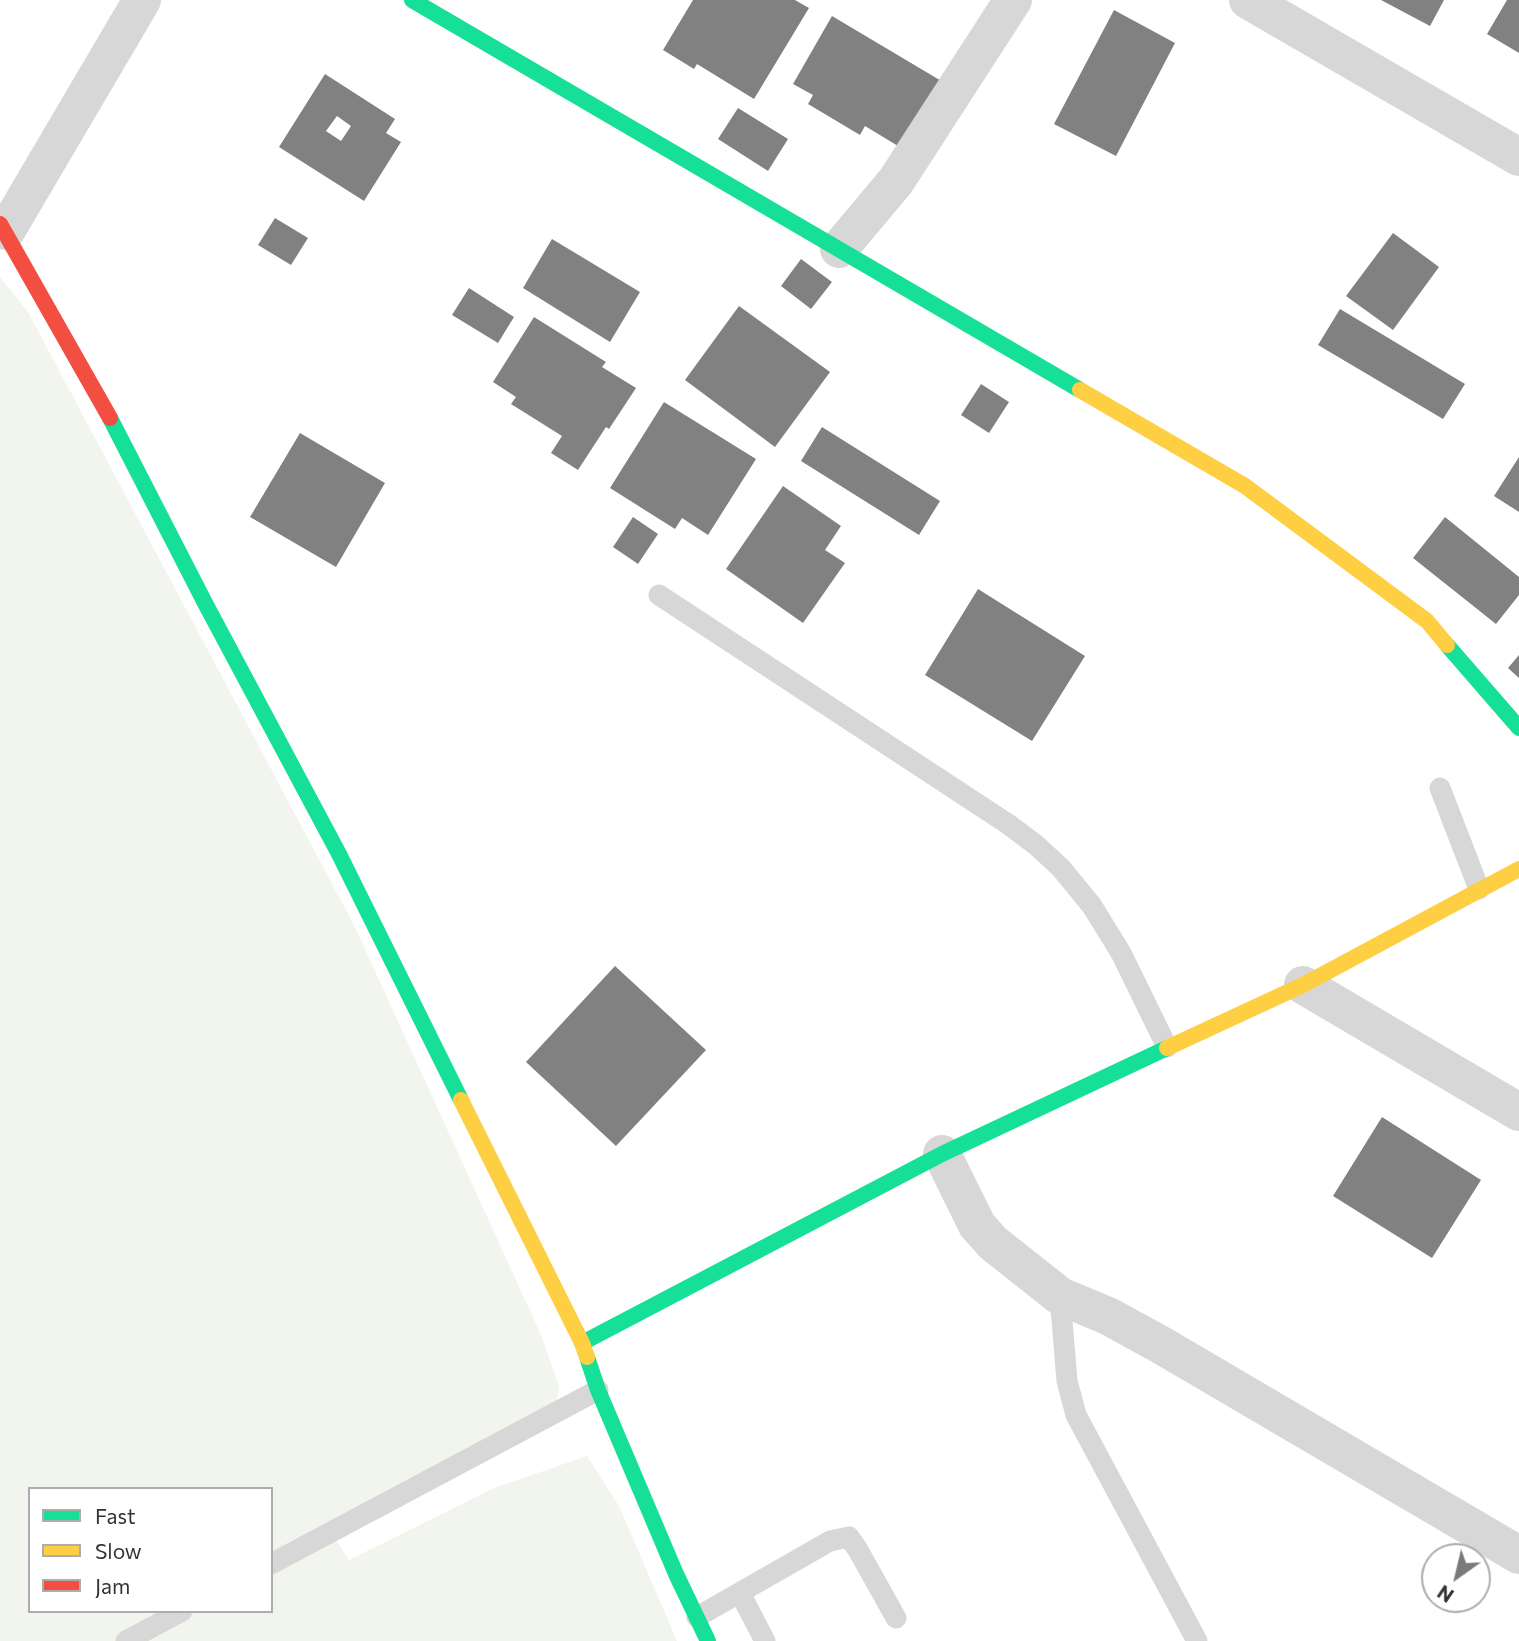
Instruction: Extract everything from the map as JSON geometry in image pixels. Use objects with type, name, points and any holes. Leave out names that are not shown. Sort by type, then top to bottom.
[{"type":"street","points":[[142,0],[3,228],[116,429],[339,854],[582,1343],[598,1390],[708,1641]]},
{"type":"street","points":[[412,0],[1245,486],[1427,621],[1519,727]]},
{"type":"street","points":[[839,249],[896,181],[1013,0]]},
{"type":"street","points":[[1248,0],[1519,157]]},
{"type":"street","points":[[582,1343],[942,1154],[1303,985],[1519,869]]},
{"type":"street","points":[[1303,985],[1519,1112]]},
{"type":"street","points":[[942,1154],[977,1225],[993,1243],[1060,1296],[1108,1316],[1161,1345],[1519,1555]]},
{"type":"lane","points":[[659,595],[951,786],[1036,845],[1061,868],[1092,905],[1121,953],[1167,1047]]},
{"type":"lane","points":[[1440,788],[1479,889]]},
{"type":"lane","points":[[1060,1296],[1067,1381],[1076,1415],[1197,1641]]},
{"type":"lane","points":[[273,1563],[598,1390]]},
{"type":"lane","points":[[697,1617],[830,1541],[849,1537],[896,1618]]},
{"type":"lane","points":[[740,1592],[765,1641]]},
{"type":"lane","points":[[126,1641],[178,1613]]},
{"type":"shaded area","points":[[0,277],[28,312],[354,925],[541,1335],[559,1386],[557,1402],[329,1529],[349,1560],[494,1488],[587,1456],[619,1506],[677,1641],[0,1641]]},
{"type":"building","points":[[693,0],[795,0],[809,8],[754,99],[697,64],[694,69],[663,50]]},
{"type":"building","points":[[1381,0],[1444,0],[1430,26]]},
{"type":"building","points":[[1507,0],[1519,0],[1519,53],[1487,34]]},
{"type":"building","points":[[1114,10],[1175,43],[1116,156],[1054,124]]},
{"type":"building","points":[[832,16],[943,82],[903,149],[865,126],[860,135],[808,104],[813,95],[793,84]]},
{"type":"building","points":[[325,74],[395,119],[386,133],[401,142],[364,201],[279,147]],"holes":[[[337,116],[351,126],[341,141],[326,131]]]},
{"type":"building","points":[[738,108],[788,139],[768,171],[718,139]]},
{"type":"building","points":[[275,218],[308,238],[291,265],[258,245]]},
{"type":"building","points":[[1393,233],[1439,267],[1393,330],[1346,296]]},
{"type":"building","points":[[552,239],[640,292],[610,342],[523,288]]},
{"type":"building","points":[[801,259],[832,282],[811,309],[781,286]]},
{"type":"building","points":[[469,288],[514,317],[498,343],[452,315]]},
{"type":"building","points":[[739,306],[830,372],[775,447],[685,380]]},
{"type":"building","points":[[1340,309],[1465,384],[1443,419],[1318,345]]},
{"type":"building","points":[[534,317],[606,362],[602,367],[636,388],[578,470],[551,453],[562,436],[511,404],[516,397],[493,382]]},
{"type":"building","points":[[981,384],[1009,402],[989,433],[961,415]]},
{"type":"building","points":[[664,402],[756,459],[708,535],[682,518],[675,529],[610,488]]},
{"type":"building","points":[[822,427],[940,501],[919,535],[801,461]]},
{"type":"building","points":[[300,433],[385,483],[336,567],[250,517]]},
{"type":"building","points":[[1519,457],[1519,512],[1494,496]]},
{"type":"building","points":[[783,486],[841,526],[825,550],[845,563],[803,623],[726,569]]},
{"type":"building","points":[[633,517],[658,534],[638,564],[613,547]]},
{"type":"building","points":[[1445,517],[1519,577],[1519,595],[1496,624],[1413,558]]},
{"type":"building","points":[[978,589],[1085,656],[1032,741],[925,675]]},
{"type":"building","points":[[1519,655],[1519,678],[1508,668]]},
{"type":"building","points":[[615,966],[706,1050],[616,1146],[526,1062]]},
{"type":"building","points":[[1382,1117],[1481,1180],[1432,1258],[1333,1196]]},
{"type":"traffic: fast","points":[[412,0],[1080,390]]},
{"type":"traffic: fast","points":[[110,418],[339,854],[461,1100]]},
{"type":"traffic: fast","points":[[1447,645],[1519,728]]},
{"type":"traffic: fast","points":[[582,1343],[942,1154],[1167,1048]]},
{"type":"traffic: fast","points":[[587,1357],[598,1390],[676,1574],[708,1641]]},
{"type":"traffic: slow","points":[[1080,390],[1245,486],[1427,621],[1447,645]]},
{"type":"traffic: slow","points":[[1167,1048],[1303,985],[1519,869]]},
{"type":"traffic: slow","points":[[461,1100],[587,1357]]},
{"type":"traffic: jam","points":[[0,224],[110,418]]}]
